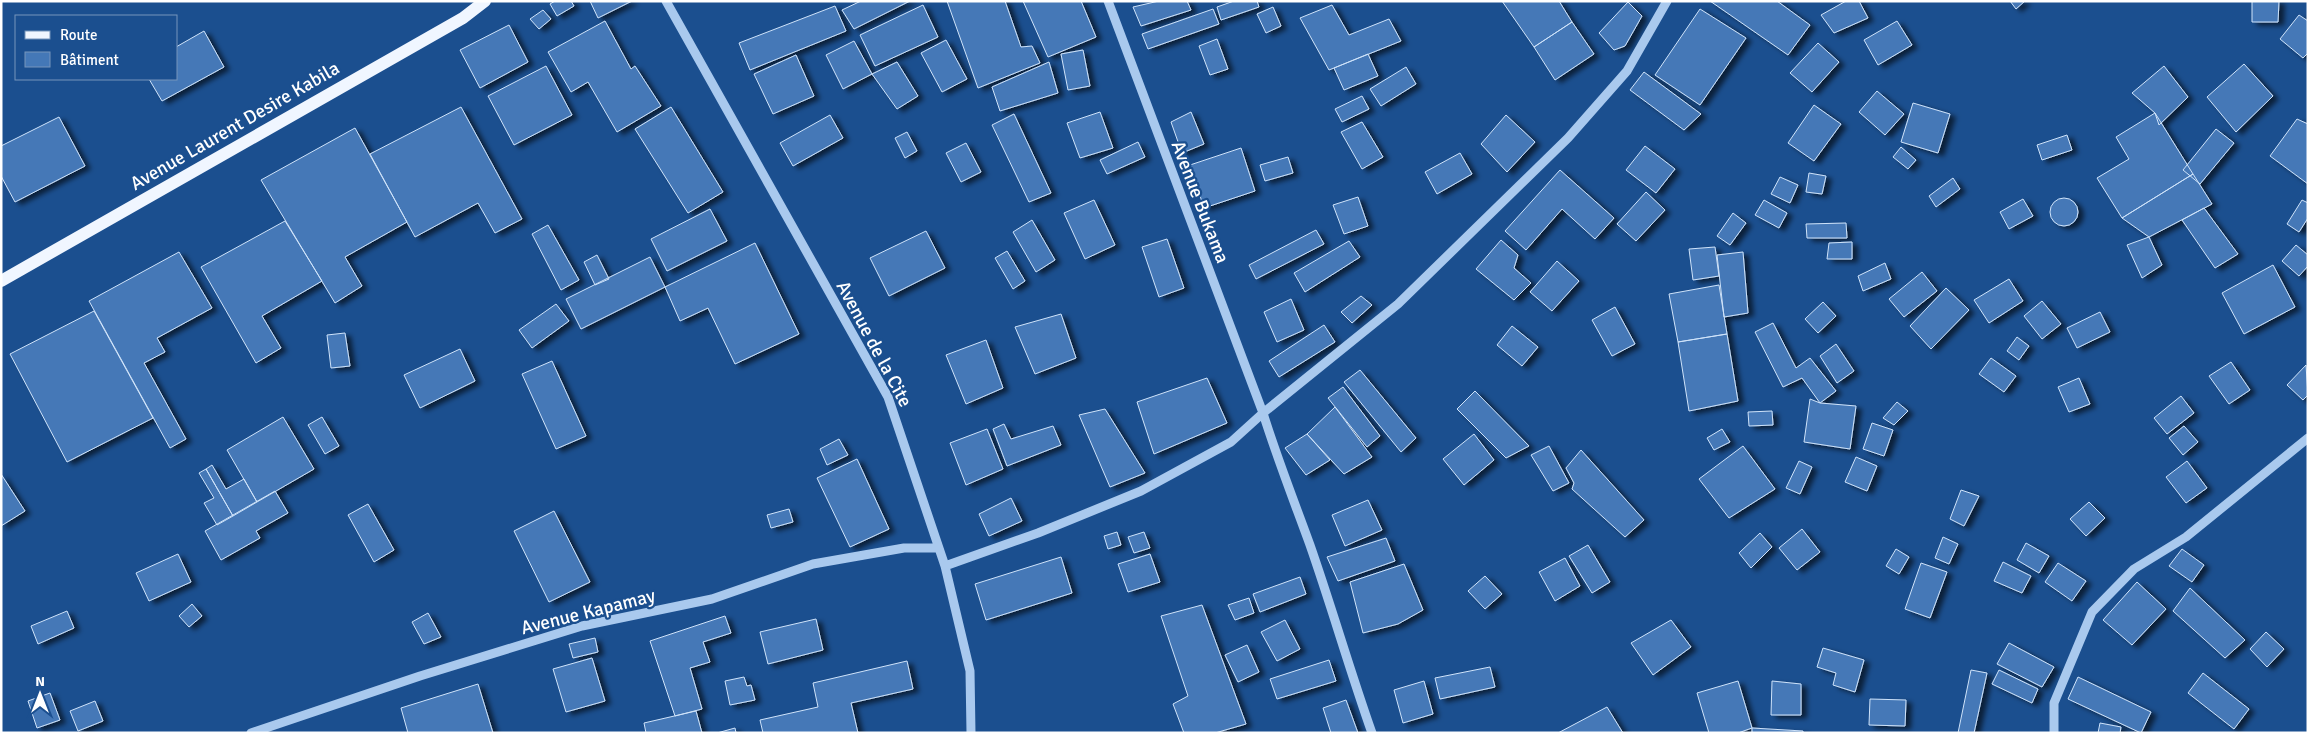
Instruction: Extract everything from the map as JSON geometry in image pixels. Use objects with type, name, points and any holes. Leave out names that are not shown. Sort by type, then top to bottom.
[{"type":"main road","name":"Avenue Laurent Desire Kabila","points":[[1,281],[463,18],[485,1]]},
{"type":"street","name":"Avenue de la Cite","points":[[666,1],[888,397],[945,566],[970,670],[971,733]]},
{"type":"street","name":"Avenue Bukama","points":[[1108,1],[1263,413],[1372,733]]},
{"type":"street","points":[[945,566],[1038,533],[1141,491],[1230,442],[1398,304],[1568,138],[1627,71],[1667,1]]},
{"type":"street","points":[[2054,733],[2054,702],[2092,612],[2134,569],[2186,537],[2308,438]]},
{"type":"street","name":"Avenue Kapamay","points":[[251,733],[420,676],[573,629],[712,599],[813,564],[904,548],[939,548]]},
{"type":"building","points":[[555,1],[571,1],[574,6],[557,16],[550,4]]},
{"type":"building","points":[[590,1],[632,1],[598,18]]},
{"type":"building","points":[[861,1],[910,1],[854,29],[842,10]]},
{"type":"building","points":[[947,1],[1005,1],[1021,47],[1032,46],[1040,63],[978,88]]},
{"type":"building","points":[[1023,1],[1081,1],[1096,37],[1048,57]]},
{"type":"building","points":[[1159,1],[1187,1],[1191,10],[1141,26],[1133,7]]},
{"type":"building","points":[[1234,1],[1257,1],[1259,7],[1221,20],[1217,7]]},
{"type":"building","points":[[1502,1],[1559,1],[1572,22],[1534,47]]},
{"type":"building","points":[[1710,1],[1777,1],[1810,25],[1788,55]]},
{"type":"building","points":[[1846,1],[1859,1],[1868,18],[1834,33],[1821,15]]},
{"type":"building","points":[[2010,1],[2025,1],[2016,9]]},
{"type":"building","points":[[2252,1],[2279,1],[2278,22],[2252,22]]},
{"type":"building","points":[[1628,2],[1642,16],[1625,46],[1614,50],[1599,33]]},
{"type":"building","points":[[923,5],[938,37],[875,66],[860,35]]},
{"type":"building","points":[[1332,5],[1349,35],[1389,19],[1401,41],[1329,70],[1300,18]]},
{"type":"building","points":[[835,6],[846,31],[750,70],[739,43]]},
{"type":"building","points":[[1273,7],[1281,26],[1266,33],[1257,14]]},
{"type":"building","points":[[1213,9],[1219,24],[1148,49],[1142,34]]},
{"type":"building","points":[[1700,9],[1746,38],[1700,105],[1655,75]]},
{"type":"building","points":[[543,10],[551,19],[539,29],[530,19]]},
{"type":"building","points":[[2299,15],[2308,21],[2308,53],[2303,58],[2280,39]]},
{"type":"building","points":[[605,21],[631,69],[635,66],[661,106],[617,132],[588,82],[571,92],[548,52]]},
{"type":"building","points":[[1897,21],[1912,45],[1878,65],[1864,40]]},
{"type":"building","points":[[1572,22],[1594,54],[1555,80],[1534,47]]},
{"type":"building","points":[[509,25],[528,62],[480,88],[460,50]]},
{"type":"building","points":[[204,31],[224,67],[162,101],[150,80],[178,80],[178,46]]},
{"type":"building","points":[[1217,39],[1228,69],[1210,75],[1199,46]]},
{"type":"building","points":[[946,40],[967,79],[942,92],[921,53]]},
{"type":"building","points":[[854,41],[872,74],[843,89],[826,55]]},
{"type":"building","points":[[1818,43],[1839,62],[1812,92],[1790,73]]},
{"type":"building","points":[[1083,50],[1090,86],[1068,90],[1061,54]]},
{"type":"building","points":[[1368,54],[1378,76],[1344,90],[1334,68]]},
{"type":"building","points":[[796,55],[814,96],[773,114],[754,74]]},
{"type":"building","points":[[897,62],[918,96],[897,109],[872,74]]},
{"type":"building","points":[[1049,62],[1058,93],[1000,111],[992,87]]},
{"type":"building","points":[[2244,64],[2273,96],[2236,132],[2207,97]]},
{"type":"building","points":[[546,66],[572,115],[514,145],[488,96]]},
{"type":"building","points":[[2164,66],[2188,97],[2159,125],[2155,113],[2132,93]]},
{"type":"building","points":[[1406,67],[1416,84],[1381,106],[1370,89]]},
{"type":"building","points":[[1644,72],[1701,114],[1684,130],[1630,90]]},
{"type":"building","points":[[1877,91],[1904,114],[1885,135],[1859,112]]},
{"type":"building","points":[[1362,96],[1369,109],[1342,122],[1335,109]]},
{"type":"building","points":[[1913,103],[1950,114],[1938,153],[1901,142]]},
{"type":"building","points":[[1814,105],[1841,124],[1814,161],[1788,143]]},
{"type":"building","points":[[461,107],[522,219],[495,233],[478,203],[415,237],[370,154]]},
{"type":"building","points":[[671,107],[723,192],[688,213],[635,129]]},
{"type":"building","points":[[1100,112],[1113,148],[1080,158],[1067,123]]},
{"type":"building","points":[[1191,112],[1204,144],[1182,153],[1171,122]]},
{"type":"building","points":[[2155,113],[2193,174],[2122,218],[2097,178],[2129,159],[2116,137]]},
{"type":"building","points":[[1014,114],[1051,193],[1029,202],[992,125]]},
{"type":"building","points":[[830,115],[843,138],[793,166],[780,143]]},
{"type":"building","points":[[1506,115],[1535,142],[1507,172],[1481,144]]},
{"type":"building","points":[[59,117],[85,166],[15,202],[1,176],[1,146]]},
{"type":"building","points":[[2297,119],[2308,124],[2308,184],[2270,156]]},
{"type":"building","points":[[1362,122],[1383,157],[1362,169],[1341,132]]},
{"type":"building","points":[[355,128],[407,222],[345,257],[362,286],[335,303],[261,180]]},
{"type":"building","points":[[2216,129],[2234,143],[2200,184],[2183,170]]},
{"type":"building","points":[[907,132],[917,151],[905,158],[895,138]]},
{"type":"building","points":[[2067,135],[2072,150],[2042,160],[2037,145]]},
{"type":"building","points":[[1138,142],[1145,157],[1107,174],[1100,160]]},
{"type":"building","points":[[966,143],[981,172],[961,182],[946,153]]},
{"type":"building","points":[[1645,146],[1675,169],[1656,193],[1626,170]]},
{"type":"building","points":[[1901,147],[1916,160],[1908,169],[1893,157]]},
{"type":"building","points":[[1241,148],[1255,191],[1204,208],[1190,165]]},
{"type":"building","points":[[1460,153],[1472,174],[1437,194],[1425,172]]},
{"type":"building","points":[[1288,157],[1293,173],[1265,181],[1260,165]]},
{"type":"building","points":[[1560,170],[1614,218],[1595,239],[1562,209],[1526,250],[1505,231]]},
{"type":"building","points":[[1809,173],[1826,176],[1822,194],[1806,192]]},
{"type":"building","points":[[2193,174],[2212,204],[2149,237],[2122,218]]},
{"type":"building","points":[[1780,177],[1798,185],[1790,203],[1771,194]]},
{"type":"building","points":[[1953,178],[1960,189],[1936,207],[1929,196]]},
{"type":"building","points":[[1646,192],[1665,210],[1636,241],[1617,224]]},
{"type":"building","points":[[1358,197],[1368,226],[1344,234],[1333,205]]},
{"type":"building","points":[[2064,198],[2074,202],[2078,212],[2074,222],[2064,226],[2054,222],[2050,212],[2054,202]]},
{"type":"building","points":[[2023,199],[2033,216],[2009,229],[2000,212]]},
{"type":"building","points":[[1094,200],[1115,245],[1085,259],[1064,213]]},
{"type":"building","points":[[1764,200],[1787,213],[1779,228],[1755,215]]},
{"type":"building","points":[[2302,200],[2308,203],[2308,218],[2299,232],[2287,224]]},
{"type":"building","points":[[2204,208],[2238,254],[2215,268],[2182,220]]},
{"type":"building","points":[[710,209],[727,241],[667,271],[651,239]]},
{"type":"building","points":[[1733,213],[1746,223],[1730,245],[1717,236]]},
{"type":"building","points":[[1032,220],[1055,260],[1036,272],[1013,232]]},
{"type":"building","points":[[285,221],[322,281],[262,316],[281,348],[256,363],[201,267]]},
{"type":"building","points":[[1846,223],[1847,238],[1807,238],[1806,224]]},
{"type":"building","points":[[548,225],[579,280],[561,290],[532,234]]},
{"type":"building","points":[[1316,230],[1324,244],[1256,279],[1249,265]]},
{"type":"building","points":[[926,231],[945,268],[889,296],[870,258]]},
{"type":"building","points":[[2149,237],[2162,265],[2142,278],[2127,245]]},
{"type":"building","points":[[1167,239],[1184,288],[1159,297],[1142,247]]},
{"type":"building","points":[[1501,240],[1518,255],[1514,268],[1531,283],[1514,300],[1476,269]]},
{"type":"building","points":[[1349,241],[1360,257],[1305,292],[1294,273]]},
{"type":"building","points":[[1852,242],[1852,259],[1827,259],[1829,243]]},
{"type":"building","points":[[755,243],[799,334],[735,364],[708,308],[680,321],[665,287]]},
{"type":"building","points":[[2296,245],[2308,255],[2308,266],[2299,276],[2282,261]]},
{"type":"building","points":[[1715,247],[1719,276],[1693,280],[1689,249]]},
{"type":"building","points":[[1007,251],[1025,281],[1013,289],[995,258]]},
{"type":"building","points":[[179,252],[212,308],[157,338],[165,352],[144,363],[186,439],[170,448],[89,301]]},
{"type":"building","points":[[1743,252],[1748,313],[1724,317],[1717,255]]},
{"type":"building","points":[[597,255],[609,279],[595,285],[584,262]]},
{"type":"building","points":[[650,257],[665,287],[581,329],[566,299]]},
{"type":"building","points":[[1557,261],[1579,281],[1552,311],[1530,292]]},
{"type":"building","points":[[1885,263],[1891,279],[1863,291],[1858,276]]},
{"type":"building","points":[[2273,265],[2295,307],[2244,334],[2222,293]]},
{"type":"building","points":[[1922,272],[1937,291],[1904,317],[1889,299]]},
{"type":"building","points":[[2009,279],[2023,301],[1989,323],[1974,300]]},
{"type":"building","points":[[1719,285],[1727,334],[1678,342],[1669,294]]},
{"type":"building","points":[[1946,288],[1969,310],[1931,349],[1910,326]]},
{"type":"building","points":[[1361,296],[1372,305],[1352,323],[1341,312]]},
{"type":"building","points":[[1291,299],[1304,330],[1277,342],[1264,312]]},
{"type":"building","points":[[2042,301],[2061,324],[2042,339],[2024,316]]},
{"type":"building","points":[[1823,302],[1836,316],[1818,333],[1805,319]]},
{"type":"building","points":[[556,304],[569,321],[532,348],[519,330]]},
{"type":"building","points":[[1615,307],[1635,344],[1612,356],[1592,320]]},
{"type":"building","points":[[94,311],[153,418],[67,462],[10,354]]},
{"type":"building","points":[[2100,312],[2110,332],[2077,348],[2067,328]]},
{"type":"building","points":[[1061,314],[1076,358],[1035,374],[1015,327]]},
{"type":"building","points":[[1773,323],[1796,368],[1810,358],[1836,391],[1820,403],[1802,378],[1783,387],[1755,332]]},
{"type":"building","points":[[1324,325],[1335,342],[1279,377],[1269,361]]},
{"type":"building","points":[[1512,326],[1538,347],[1522,366],[1497,345]]},
{"type":"building","points":[[345,333],[350,366],[331,368],[327,335]]},
{"type":"building","points":[[1727,334],[1738,401],[1689,411],[1678,342]]},
{"type":"building","points":[[2017,337],[2029,346],[2019,360],[2007,351]]},
{"type":"building","points":[[986,340],[1003,388],[966,404],[946,355]]},
{"type":"building","points":[[1836,344],[1854,371],[1837,383],[1820,356]]},
{"type":"building","points":[[460,349],[475,381],[420,408],[404,375]]},
{"type":"building","points":[[1991,358],[2016,376],[2004,392],[1979,374]]},
{"type":"building","points":[[552,361],[586,436],[556,449],[522,374]]},
{"type":"building","points":[[2231,362],[2250,390],[2229,404],[2209,376]]},
{"type":"building","points":[[2306,365],[2308,395],[2303,400],[2287,385]]},
{"type":"building","points":[[1360,370],[1416,438],[1401,452],[1344,382]]},
{"type":"building","points":[[1207,378],[1227,423],[1154,454],[1137,402]]},
{"type":"building","points":[[2079,378],[2090,404],[2069,412],[2058,387]]},
{"type":"building","points":[[1343,387],[1380,436],[1367,447],[1328,398]]},
{"type":"building","points":[[1475,391],[1529,446],[1506,458],[1457,409]]},
{"type":"building","points":[[2181,396],[2194,413],[2167,434],[2154,418]]},
{"type":"building","points":[[1810,399],[1820,403],[1856,406],[1850,449],[1804,442]]},
{"type":"building","points":[[1897,402],[1908,411],[1894,425],[1883,418]]},
{"type":"building","points":[[1335,407],[1372,457],[1344,474],[1307,434]]},
{"type":"building","points":[[1105,409],[1145,473],[1110,487],[1079,415]]},
{"type":"building","points":[[1772,411],[1773,425],[1749,426],[1748,412]]},
{"type":"building","points":[[283,417],[314,469],[257,502],[227,450]]},
{"type":"building","points":[[322,417],[339,446],[325,454],[308,425]]},
{"type":"building","points":[[1872,423],[1893,430],[1884,456],[1863,449]]},
{"type":"building","points":[[1004,424],[1011,439],[1053,426],[1061,445],[1007,466],[993,429]]},
{"type":"building","points":[[2184,426],[2198,442],[2183,455],[2169,438]]},
{"type":"building","points":[[987,429],[1003,469],[966,485],[950,443]]},
{"type":"building","points":[[1722,429],[1730,442],[1714,450],[1707,438]]},
{"type":"building","points":[[1307,434],[1330,460],[1306,475],[1285,448]]},
{"type":"building","points":[[1474,434],[1494,460],[1464,485],[1443,459]]},
{"type":"building","points":[[839,439],[848,455],[827,465],[820,449]]},
{"type":"building","points":[[1549,446],[1569,483],[1553,491],[1531,455]]},
{"type":"building","points":[[1743,446],[1775,489],[1729,518],[1699,479]]},
{"type":"building","points":[[1581,450],[1644,520],[1625,537],[1572,489],[1574,483],[1566,468]]},
{"type":"building","points":[[1856,457],[1877,466],[1867,491],[1845,482]]},
{"type":"building","points":[[857,459],[889,529],[850,547],[817,478]]},
{"type":"building","points":[[1799,461],[1812,467],[1800,494],[1786,488]]},
{"type":"building","points":[[2187,461],[2207,488],[2186,503],[2166,477]]},
{"type":"building","points":[[212,465],[226,489],[244,479],[257,502],[233,516],[206,469]]},
{"type":"building","points":[[206,469],[233,516],[217,525],[204,503],[214,498],[199,473]]},
{"type":"building","points":[[1,474],[25,511],[1,526]]},
{"type":"building","points":[[1961,490],[1979,496],[1964,526],[1950,519]]},
{"type":"building","points":[[275,491],[288,513],[256,531],[260,538],[221,560],[205,531]]},
{"type":"building","points":[[1011,498],[1022,521],[989,536],[979,514]]},
{"type":"building","points":[[1368,500],[1382,530],[1345,546],[1332,515]]},
{"type":"building","points":[[2089,502],[2105,518],[2086,536],[2070,519]]},
{"type":"building","points":[[368,504],[394,550],[374,562],[348,515]]},
{"type":"building","points":[[789,509],[793,522],[771,528],[767,515]]},
{"type":"building","points":[[554,511],[590,582],[549,602],[514,531]]},
{"type":"building","points":[[1802,529],[1820,552],[1797,570],[1779,548]]},
{"type":"building","points":[[1117,532],[1121,545],[1108,549],[1104,536]]},
{"type":"building","points":[[1144,532],[1150,548],[1134,553],[1128,537]]},
{"type":"building","points":[[1760,533],[1772,547],[1751,568],[1739,553]]},
{"type":"building","points":[[1943,537],[1958,544],[1949,564],[1935,558]]},
{"type":"building","points":[[1386,538],[1395,561],[1338,581],[1327,557]]},
{"type":"building","points":[[2026,543],[2049,556],[2039,573],[2017,560]]},
{"type":"building","points":[[1588,545],[1610,582],[1592,593],[1569,556]]},
{"type":"building","points":[[1896,549],[1909,557],[1899,574],[1886,566]]},
{"type":"building","points":[[2182,549],[2204,565],[2192,582],[2169,566]]},
{"type":"building","points":[[178,554],[191,582],[149,601],[136,573]]},
{"type":"building","points":[[1150,554],[1160,582],[1128,592],[1118,564]]},
{"type":"building","points":[[1061,557],[1072,593],[986,620],[975,584]]},
{"type":"building","points":[[1565,558],[1580,586],[1555,601],[1539,572]]},
{"type":"building","points":[[2003,562],[2031,576],[2022,593],[1994,581]]},
{"type":"building","points":[[1921,563],[1947,572],[1930,618],[1905,609]]},
{"type":"building","points":[[2058,563],[2086,581],[2072,601],[2045,582]]},
{"type":"building","points":[[1404,564],[1423,610],[1398,624],[1363,633],[1350,582]]},
{"type":"building","points":[[1485,576],[1502,594],[1485,609],[1468,591]]},
{"type":"building","points":[[1300,577],[1306,594],[1260,612],[1253,594]]},
{"type":"building","points":[[2137,582],[2166,609],[2132,645],[2103,620]]},
{"type":"building","points":[[2190,588],[2245,640],[2225,658],[2173,611]]},
{"type":"building","points":[[1249,598],[1254,613],[1235,620],[1228,605]]},
{"type":"building","points":[[192,604],[202,616],[189,627],[179,616]]},
{"type":"building","points":[[1202,605],[1246,724],[1215,733],[1184,733],[1173,704],[1188,696],[1161,616]]},
{"type":"building","points":[[67,611],[74,628],[38,644],[31,626]]},
{"type":"building","points":[[428,613],[441,637],[424,644],[412,622]]},
{"type":"building","points":[[725,616],[731,633],[703,642],[710,662],[690,668],[702,709],[675,716],[650,641]]},
{"type":"building","points":[[816,619],[823,650],[768,664],[760,632]]},
{"type":"building","points":[[1285,620],[1300,649],[1277,661],[1261,632]]},
{"type":"building","points":[[1671,620],[1691,647],[1653,675],[1631,643]]},
{"type":"building","points":[[2266,632],[2284,649],[2267,667],[2250,649]]},
{"type":"building","points":[[595,638],[598,652],[573,658],[569,644]]},
{"type":"building","points":[[2009,643],[2054,667],[2042,687],[1997,664]]},
{"type":"building","points":[[1247,645],[1259,672],[1238,682],[1225,655]]},
{"type":"building","points":[[1823,648],[1864,660],[1855,692],[1833,685],[1836,673],[1817,667]]},
{"type":"building","points":[[592,658],[605,701],[566,712],[553,669]]},
{"type":"building","points":[[1329,660],[1336,681],[1277,699],[1270,679]]},
{"type":"building","points":[[907,661],[913,689],[851,703],[858,733],[763,733],[760,720],[818,707],[813,683]]},
{"type":"building","points":[[1490,667],[1495,687],[1440,699],[1435,678]]},
{"type":"building","points":[[1971,670],[1987,673],[1974,733],[1958,733]]},
{"type":"building","points":[[1999,670],[2038,689],[2032,703],[1992,684]]},
{"type":"building","points":[[2203,673],[2249,709],[2234,729],[2188,693]]},
{"type":"building","points":[[744,677],[747,686],[751,685],[755,700],[730,705],[725,681]]},
{"type":"building","points":[[2078,677],[2151,712],[2141,733],[2068,699]]},
{"type":"building","points":[[1424,681],[1433,714],[1403,723],[1394,690]]},
{"type":"building","points":[[1738,681],[1752,728],[1738,733],[1709,733],[1697,693]]},
{"type":"building","points":[[1772,681],[1801,684],[1801,715],[1771,715]]},
{"type":"building","points":[[478,684],[493,733],[408,733],[401,708]]},
{"type":"building","points":[[50,693],[60,720],[37,728],[28,701]]},
{"type":"building","points":[[1870,699],[1906,700],[1905,726],[1869,725]]},
{"type":"building","points":[[1346,700],[1358,733],[1331,733],[1323,708]]},
{"type":"building","points":[[95,701],[103,721],[78,731],[70,711]]},
{"type":"building","points":[[1607,707],[1623,733],[1558,733]]},
{"type":"building","points":[[696,711],[702,733],[646,733],[644,723]]},
{"type":"building","points":[[2100,723],[2121,727],[2120,733],[2098,733]]},
{"type":"building","points":[[735,728],[736,733],[717,733]]},
{"type":"building","points":[[1752,728],[1803,731],[1803,733],[1752,733]]}]
